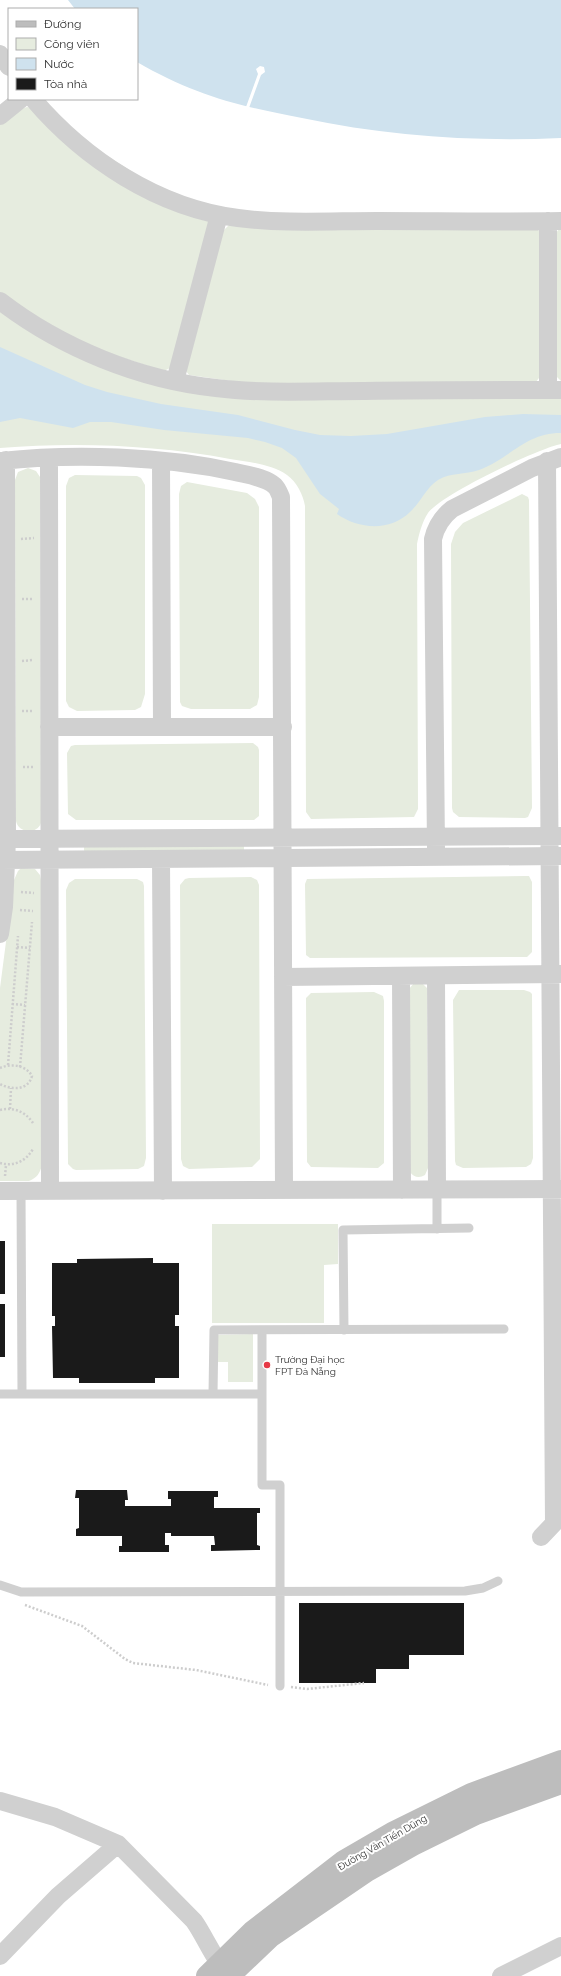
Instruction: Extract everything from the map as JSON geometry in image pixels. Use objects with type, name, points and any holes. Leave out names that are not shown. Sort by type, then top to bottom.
[{"type":"street","points":[[0,54],[8,66]]},
{"type":"street","points":[[0,116],[20,100]]},
{"type":"street","points":[[0,302],[40,328],[81,350],[118,365],[175,381],[216,388],[260,391],[554,390],[554,221],[274,221],[219,215],[159,194],[109,167],[67,134],[34,100]]},
{"type":"street","points":[[175,381],[219,215]]},
{"type":"street","points":[[49,458],[42,722],[49,839],[50,1191]]},
{"type":"street","points":[[0,934],[4,839],[3,460],[49,458],[162,462],[225,470],[252,476],[275,487],[281,497],[284,1190]]},
{"type":"street","points":[[436,858],[433,539],[435,530],[445,515],[452,509],[554,459],[558,1520],[541,1537]]},
{"type":"street","points":[[162,462],[162,727]]},
{"type":"street","points":[[42,722],[162,727],[283,727]]},
{"type":"street","points":[[4,839],[555,836]]},
{"type":"street","points":[[3,860],[555,856]]},
{"type":"street","points":[[161,859],[164,1191]]},
{"type":"street","points":[[283,977],[556,974]]},
{"type":"street","points":[[401,976],[402,1190]]},
{"type":"street","points":[[436,976],[437,1190]]},
{"type":"street","points":[[2,1186],[21,1191],[556,1189]]},
{"type":"street","name":"Đường Văn Tiến Dũng","points":[[223,1973],[252,1932],[344,1861],[394,1832],[471,1794],[561,1761]]},
{"type":"street","name":"Đường Văn Tiến Dũng","points":[[223,1973],[270,1937],[373,1867],[413,1845],[476,1814],[561,1783]]},
{"type":"street","points":[[0,1801],[55,1817],[118,1844],[194,1921],[203,1933],[223,1973]]},
{"type":"street","points":[[0,1956],[58,1896],[118,1844]]},
{"type":"street","points":[[501,1976],[561,1946]]},
{"type":"lane","points":[[437,1190],[437,1229]]},
{"type":"lane","points":[[21,1191],[22,1394]]},
{"type":"lane","points":[[344,1330],[343,1230],[469,1228]]},
{"type":"lane","points":[[213,1394],[214,1330],[504,1329]]},
{"type":"lane","points":[[262,1330],[262,1485],[280,1485],[280,1686]]},
{"type":"lane","points":[[0,1394],[262,1394]]},
{"type":"lane","points":[[0,1585],[21,1592],[465,1591],[483,1588],[498,1581]]},
{"type":"path","points":[[21,531],[21,546]]},
{"type":"path","points":[[35,531],[35,546]]},
{"type":"path","points":[[15,539],[41,538]]},
{"type":"path","points":[[21,591],[22,606]]},
{"type":"path","points":[[15,599],[35,598],[35,606]]},
{"type":"path","points":[[22,653],[22,668]]},
{"type":"path","points":[[35,653],[35,668]]},
{"type":"path","points":[[16,661],[35,660]]},
{"type":"path","points":[[22,704],[22,718]]},
{"type":"path","points":[[16,711],[35,711],[42,722]]},
{"type":"path","points":[[22,760],[22,774]]},
{"type":"path","points":[[35,760],[35,774]]},
{"type":"path","points":[[16,767],[41,767]]},
{"type":"path","points":[[21,898],[22,885]]},
{"type":"path","points":[[33,899],[34,886]]},
{"type":"path","points":[[21,892],[34,893]]},
{"type":"path","points":[[19,917],[20,904]]},
{"type":"path","points":[[20,1067],[33,905]]},
{"type":"path","points":[[20,910],[33,911]]},
{"type":"path","points":[[8,1065],[18,932]]},
{"type":"path","points":[[17,947],[30,948]]},
{"type":"path","points":[[12,1004],[25,1005]]},
{"type":"path","points":[[0,1068],[8,1065],[20,1067],[30,1074],[31,1079],[24,1087],[11,1088],[0,1084]]},
{"type":"path","points":[[10,1109],[11,1088]]},
{"type":"path","points":[[0,1110],[10,1109],[24,1113],[34,1126]]},
{"type":"path","points":[[0,1163],[16,1164],[24,1160],[35,1145]]},
{"type":"path","points":[[2,1186],[6,1164]]},
{"type":"path","points":[[21,1592],[21,1600],[25,1605],[82,1626],[125,1659],[133,1662],[196,1670],[256,1684],[307,1689],[364,1683]]},
{"type":"green space","points":[[27,107],[32,108],[208,220],[209,224],[172,367],[164,371],[86,346],[0,294],[0,125],[18,110]]},
{"type":"green space","points":[[230,224],[538,230],[541,234],[539,378],[535,383],[267,386],[189,375],[186,371],[222,232]]},
{"type":"green space","points":[[561,227],[561,381],[556,376],[555,234]]},
{"type":"green space","points":[[0,310],[157,384],[561,396],[561,444],[512,463],[451,495],[428,513],[421,528],[417,544],[418,809],[414,817],[311,819],[306,812],[305,506],[301,493],[294,481],[281,471],[274,468],[260,464],[201,454],[144,448],[87,445],[0,448]]},
{"type":"green space","points":[[28,468],[36,471],[40,477],[41,823],[39,827],[32,831],[20,828],[16,821],[15,480],[18,472]]},
{"type":"green space","points":[[75,475],[137,476],[141,478],[145,485],[145,694],[141,707],[135,710],[77,711],[69,707],[66,701],[66,486],[69,478]]},
{"type":"green space","points":[[187,482],[247,493],[255,499],[259,507],[259,697],[257,705],[250,709],[191,709],[182,706],[180,702],[179,494],[181,486]]},
{"type":"green space","points":[[522,494],[528,497],[529,500],[532,808],[528,817],[525,818],[459,817],[453,812],[452,808],[451,544],[455,532],[463,523]]},
{"type":"green space","points":[[253,743],[259,750],[259,816],[254,820],[76,820],[68,814],[67,753],[71,746]]},
{"type":"green space","points":[[244,846],[244,852],[84,853],[84,847]]},
{"type":"green space","points":[[21,868],[35,869],[40,875],[41,880],[42,1165],[38,1175],[29,1181],[0,1181],[0,988],[14,880]]},
{"type":"green space","points":[[529,876],[532,882],[532,952],[527,957],[310,958],[306,955],[305,884],[307,879]]},
{"type":"green space","points":[[251,877],[257,880],[259,885],[260,1159],[252,1167],[189,1169],[183,1166],[181,1159],[180,885],[185,879],[189,878]]},
{"type":"green space","points":[[75,879],[137,879],[143,882],[144,886],[146,1158],[144,1166],[138,1169],[76,1170],[68,1164],[66,890],[69,883]]},
{"type":"green space","points":[[414,983],[422,983],[427,988],[428,1168],[425,1175],[421,1177],[415,1176],[410,1172],[409,989]]},
{"type":"green space","points":[[459,990],[524,990],[532,994],[533,1158],[531,1164],[526,1167],[463,1168],[456,1165],[453,1000]]},
{"type":"green space","points":[[374,992],[383,996],[384,1001],[384,1163],[378,1168],[311,1167],[307,1162],[306,998],[311,993]]},
{"type":"green space","points":[[212,1224],[338,1224],[338,1264],[324,1265],[324,1323],[212,1323]]},
{"type":"green space","points":[[253,1334],[253,1382],[228,1382],[228,1362],[217,1362],[217,1335]]},
{"type":"water","points":[[68,0],[561,0],[561,138],[463,138],[398,133],[334,124],[279,114],[237,104],[197,91],[138,63],[138,8],[74,8]]},
{"type":"water","points":[[0,347],[85,385],[107,392],[161,404],[238,415],[320,435],[351,436],[387,434],[485,417],[523,414],[561,415],[561,433],[548,434],[538,437],[479,470],[443,477],[430,487],[410,512],[393,523],[374,526],[364,525],[354,523],[337,514],[339,509],[320,494],[296,458],[282,448],[265,442],[248,438],[164,430],[111,422],[90,422],[73,428],[20,418],[0,422]]},
{"type":"pier","points":[[260,66],[264,67],[265,72],[261,75],[249,108],[246,107],[258,74],[256,69]]},
{"type":"building","points":[[0,1241],[5,1241],[5,1294],[0,1294]]},
{"type":"building","points":[[153,1258],[153,1263],[179,1263],[179,1315],[175,1315],[175,1326],[179,1326],[179,1378],[155,1378],[155,1383],[79,1383],[79,1378],[53,1378],[52,1326],[55,1326],[55,1316],[52,1316],[52,1263],[77,1263],[77,1259]]},
{"type":"building","points":[[0,1304],[5,1304],[5,1357],[0,1357]]},
{"type":"building","points":[[76,1490],[127,1490],[128,1500],[125,1500],[125,1506],[171,1506],[171,1499],[168,1499],[168,1491],[218,1491],[218,1497],[214,1497],[214,1508],[260,1508],[260,1513],[257,1513],[257,1545],[260,1546],[260,1550],[211,1551],[211,1545],[215,1545],[214,1536],[171,1536],[171,1533],[165,1533],[165,1545],[169,1545],[169,1552],[119,1552],[119,1546],[122,1546],[122,1536],[76,1536],[76,1529],[79,1528],[79,1498],[75,1498]]},
{"type":"building","points":[[299,1603],[464,1603],[464,1655],[409,1655],[409,1669],[376,1669],[376,1683],[299,1683]]},
{"type":"place","name":"Trường Đại học FPT Đà Nẵng","points":[[267,1365]]}]
